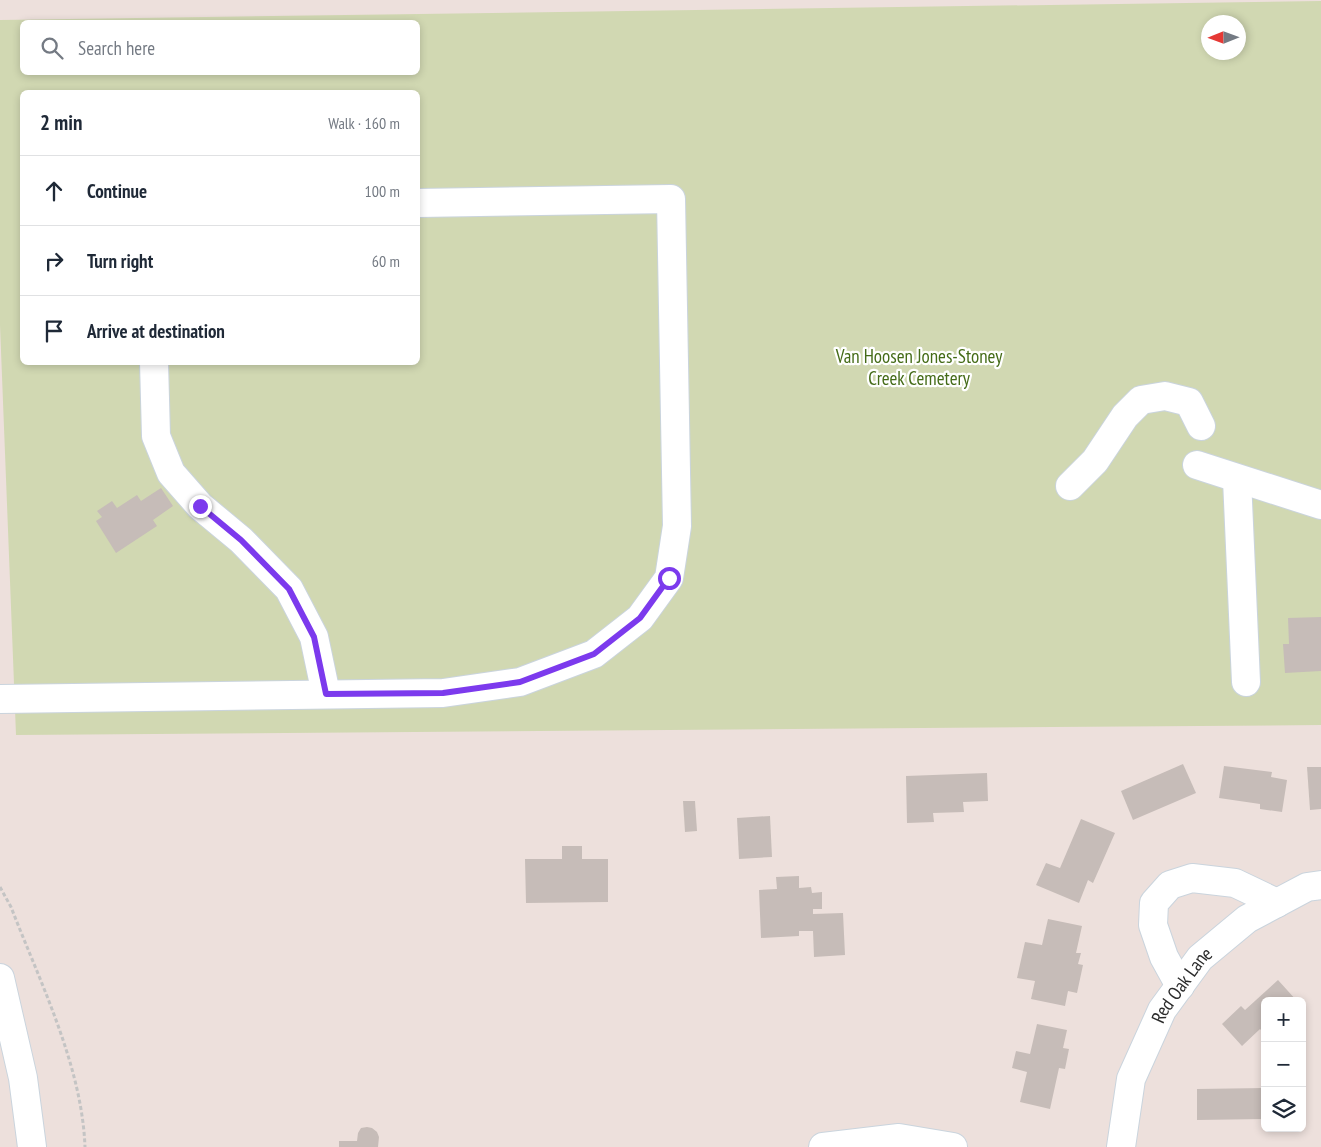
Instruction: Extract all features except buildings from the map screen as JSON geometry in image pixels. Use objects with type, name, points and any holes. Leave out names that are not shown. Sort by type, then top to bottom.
[{"type":"street","points":[[0,699],[443,693],[520,682],[594,654],[640,618],[669,578],[677,526],[671,199],[420,203]]},
{"type":"street","points":[[154,365],[156,436],[171,473],[200,506],[241,540],[289,589],[314,637],[326,694]]},
{"type":"street","points":[[1070,486],[1095,461],[1125,416],[1141,400],[1165,396],[1189,402],[1201,426]]},
{"type":"street","points":[[1197,465],[1321,505]]},
{"type":"street","points":[[1237,479],[1246,682]]},
{"type":"street","points":[[1180,986],[1164,957],[1153,925],[1154,903],[1170,885],[1192,878],[1235,883],[1277,903]]},
{"type":"street","name":"Red Oak Lane","points":[[1121,1147],[1131,1079],[1162,1010],[1200,958],[1247,919],[1307,887],[1321,885]]},
{"type":"street","points":[[0,978],[24,1078],[32,1147]]},
{"type":"street","points":[[822,1147],[899,1138],[953,1147]]},
{"type":"path","points":[[0,887],[11,907],[64,1044],[79,1102],[85,1147]]},
{"type":"green space","name":"Van Hoosen Jones-Stoney Creek Cemetery","points":[[1321,1],[1321,725],[16,735],[0,325],[0,20]]},
{"type":"route","points":[[200,506],[241,540],[289,589],[314,637],[326,694],[443,693],[520,682],[594,654],[640,618],[669,578]]}]
